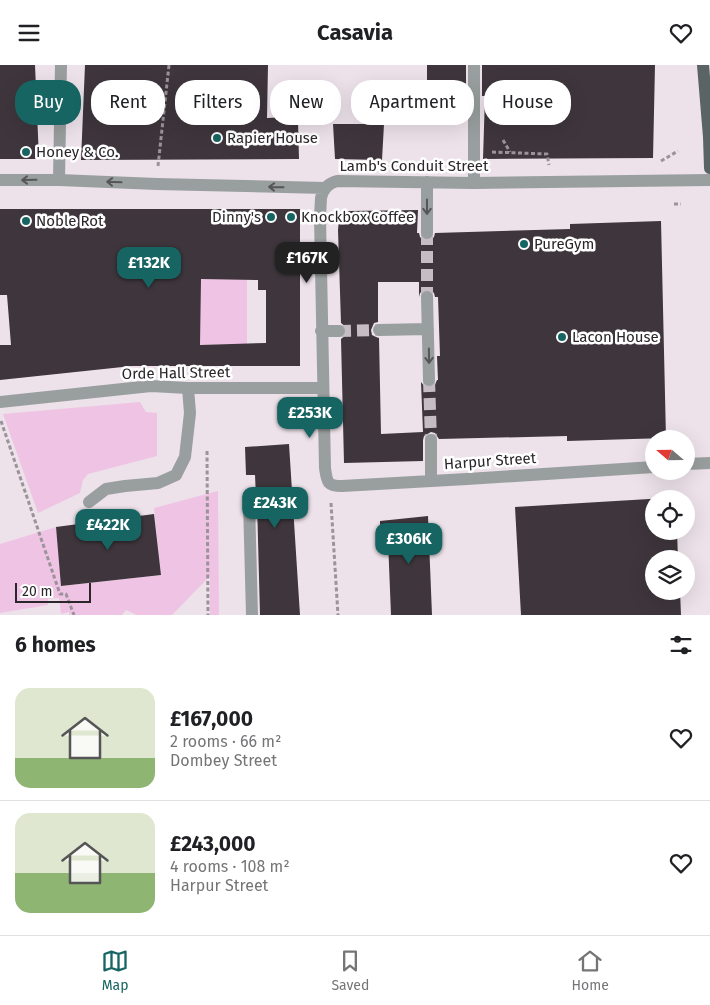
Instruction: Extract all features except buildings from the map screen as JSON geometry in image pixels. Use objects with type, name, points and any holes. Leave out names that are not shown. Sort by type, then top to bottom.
[{"type":"main road","points":[[703,65],[710,168]]},
{"type":"street","points":[[59,179],[61,65]]},
{"type":"street","points":[[474,65],[474,183]]},
{"type":"street","name":"Lamb's Conduit Street","points":[[0,180],[59,179],[157,184],[325,188],[332,182],[337,181],[474,183],[710,180]]},
{"type":"street","points":[[427,181],[427,233]]},
{"type":"street","points":[[325,188],[321,198],[320,217],[321,331],[325,468],[329,483]]},
{"type":"street","points":[[427,297],[429,380]]},
{"type":"street","points":[[379,330],[428,329]]},
{"type":"street","points":[[321,331],[339,331]]},
{"type":"street","name":"Orde Hall Street","points":[[0,401],[150,386],[188,388],[323,388]]},
{"type":"street","points":[[89,502],[106,489],[158,483],[176,475],[186,457],[190,413],[188,388]]},
{"type":"street","points":[[431,440],[431,481]]},
{"type":"street","points":[[695,464],[710,463]]},
{"type":"street","name":"Harpur Street","points":[[329,483],[333,486],[342,486],[645,468]]},
{"type":"street","points":[[249,502],[252,615]]},
{"type":"path","points":[[157,184],[169,65]]},
{"type":"path","points":[[503,139],[511,153]]},
{"type":"path","points":[[660,161],[678,151]]},
{"type":"path","points":[[501,152],[547,154],[549,165]]},
{"type":"path","points":[[674,204],[681,204]]},
{"type":"path","points":[[0,418],[60,594],[66,594],[74,615]]},
{"type":"path","points":[[207,443],[208,615]]},
{"type":"path","points":[[329,483],[338,615]]},
{"type":"shaded area","points":[[200,279],[247,279],[247,344],[200,345]]},
{"type":"shaded area","points":[[140,402],[146,412],[157,413],[157,456],[88,474],[83,480],[80,493],[38,513],[3,414]]},
{"type":"shaded area","points":[[218,491],[219,615],[210,615],[210,576],[172,615],[137,615],[126,610],[122,615],[69,615],[69,612],[61,614],[59,598],[48,599],[48,605],[0,613],[0,544],[56,527],[62,586],[161,575],[154,508]]},
{"type":"tunnel","points":[[427,233],[427,297]]},
{"type":"tunnel","points":[[339,331],[379,330]]},
{"type":"tunnel","points":[[429,380],[431,440]]},
{"type":"place","name":"Rapier House","points":[[217,138]]},
{"type":"place","name":"Honey & Co.","points":[[26,152]]},
{"type":"place","name":"Dinny's","points":[[271,217]]},
{"type":"place","name":"Knockbox Coffee","points":[[291,217]]},
{"type":"place","name":"Noble Rot","points":[[26,221]]},
{"type":"place","name":"PureGym","points":[[524,244]]},
{"type":"place","name":"Lacon House","points":[[562,337]]}]
